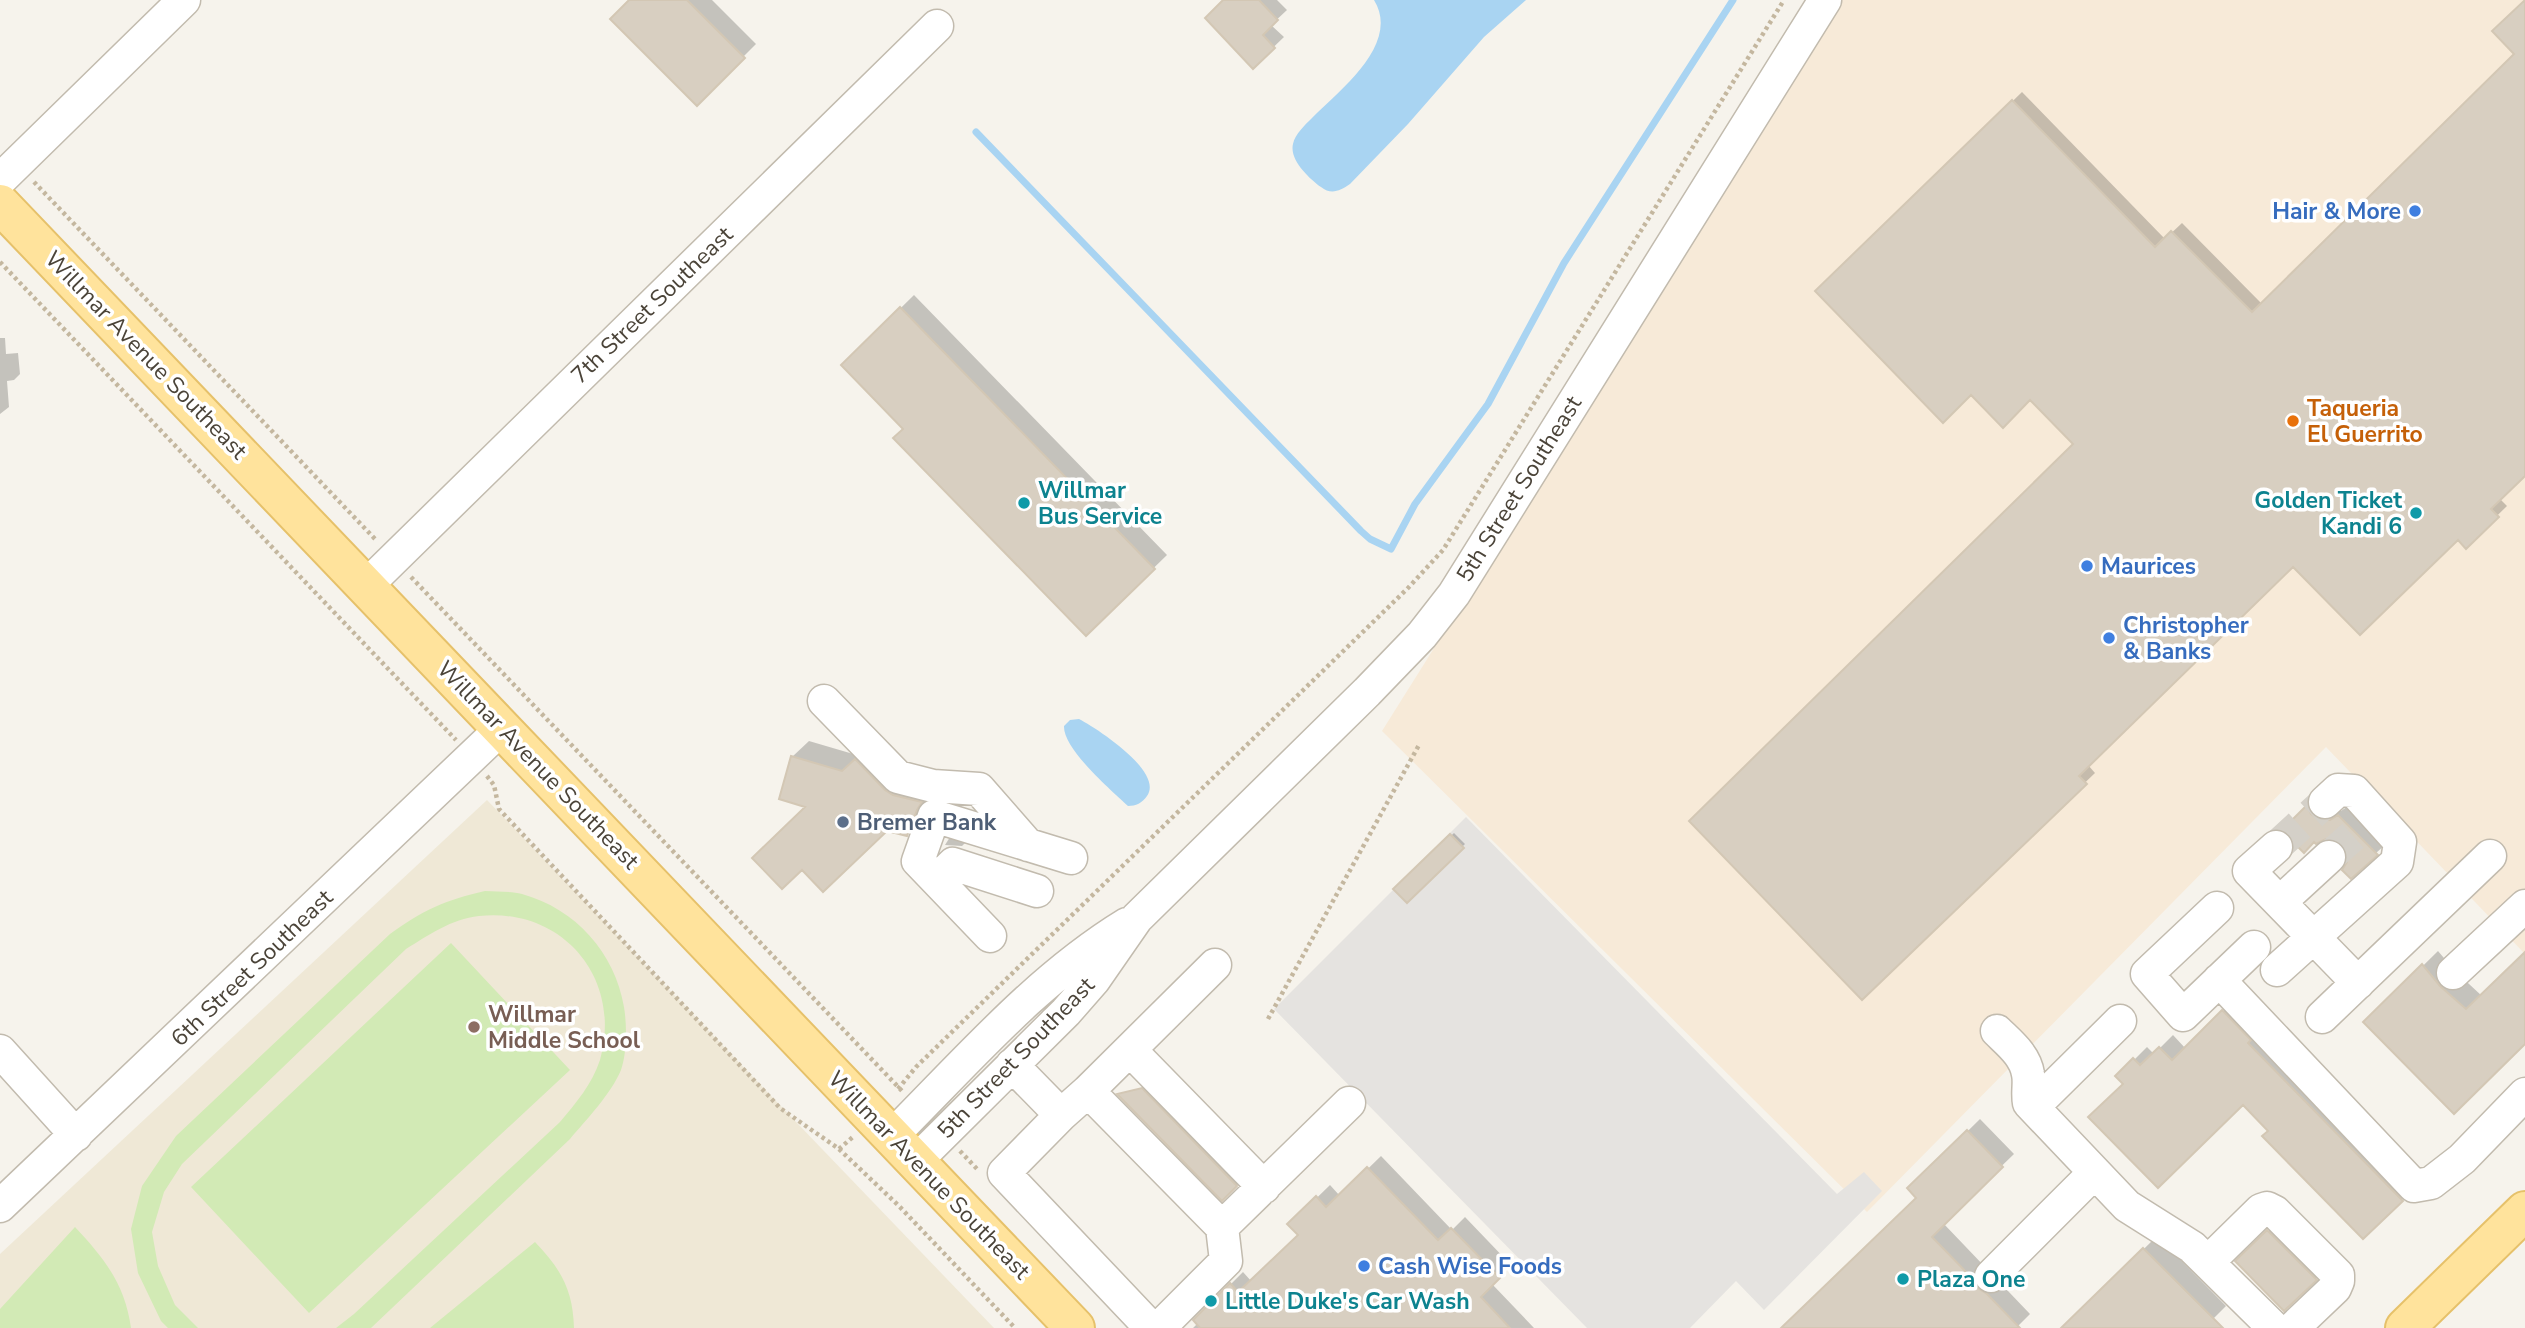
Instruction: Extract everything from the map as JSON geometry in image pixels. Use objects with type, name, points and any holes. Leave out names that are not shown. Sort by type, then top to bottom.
[{"type":"main road","name":"Willmar Avenue Southeast","points":[[0,204],[1075,1328]]},
{"type":"main road","points":[[2405,1328],[2525,1211]]},
{"type":"street","points":[[8,172],[184,0]]},
{"type":"street","name":"5th Street Southeast","points":[[1137,918],[1068,964],[909,1098],[894,1138],[951,1142],[1012,1065],[1094,980],[1137,918],[1422,635],[1447,604],[1825,0]]},
{"type":"street","name":"7th Street Southeast","points":[[366,585],[937,26]]},
{"type":"street","points":[[824,701],[898,777],[933,786],[979,789],[1028,845]]},
{"type":"street","name":"6th Street Southeast","points":[[0,1206],[502,728]]},
{"type":"street","points":[[2277,970],[2397,862],[2400,842],[2365,824],[2354,791],[2338,790],[2325,802]]},
{"type":"street","points":[[990,936],[918,861],[934,816],[1071,858]]},
{"type":"street","points":[[2276,847],[2249,871],[2358,983]]},
{"type":"street","points":[[2322,1017],[2490,856]]},
{"type":"street","points":[[2280,902],[2329,857]]},
{"type":"street","points":[[937,880],[953,864],[1037,891]]},
{"type":"street","points":[[2453,973],[2525,906]]},
{"type":"street","points":[[2217,908],[2147,974],[2183,1015],[2254,947]]},
{"type":"street","points":[[1151,1328],[1004,1173],[1215,965]]},
{"type":"street","points":[[2219,980],[2414,1186],[2431,1184],[2462,1159],[2525,1094]]},
{"type":"street","points":[[2033,1107],[2120,1021]]},
{"type":"street","points":[[1997,1031],[2017,1050],[2025,1063],[2029,1076],[2029,1103],[2094,1173],[2127,1206],[2212,1257],[2276,1327],[2338,1282],[2338,1275],[2275,1212],[2267,1208],[2212,1257]]},
{"type":"street","points":[[1130,1050],[1264,1187]]},
{"type":"street","points":[[0,1051],[76,1135]]},
{"type":"street","points":[[1012,1065],[1061,1115]]},
{"type":"street","points":[[1088,1091],[1222,1227],[1226,1261],[1159,1328]]},
{"type":"street","points":[[1222,1227],[1349,1103]]},
{"type":"street","points":[[1991,1276],[2094,1173]]},
{"type":"path","points":[[839,1149],[894,1138],[926,1058],[1443,550],[1784,0]]},
{"type":"path","points":[[8,172],[394,558],[909,1098]]},
{"type":"path","points":[[0,262],[472,757],[494,785],[499,809],[780,1108],[839,1149],[899,1206],[1015,1328]]},
{"type":"path","points":[[1268,1019],[1419,745]]},
{"type":"shaded area","points":[[1841,0],[2525,0],[2525,954],[2326,747],[1867,1212],[1382,731]]},
{"type":"shaded area","name":"Willmar Middle School","points":[[487,800],[994,1328],[0,1328],[0,1254]]},
{"type":"shaded area","points":[[1466,817],[1837,1194],[1864,1172],[1882,1191],[1764,1310],[1736,1281],[1690,1328],[1587,1328],[1274,1009]]},
{"type":"green space","points":[[485,891],[518,893],[542,901],[576,922],[602,951],[619,987],[626,1030],[621,1070],[605,1097],[570,1139],[371,1328],[336,1328],[560,1122],[588,1085],[600,1060],[605,1030],[602,1002],[594,976],[579,954],[560,936],[536,923],[509,916],[479,916],[459,920],[441,928],[406,949],[182,1164],[164,1192],[152,1232],[158,1266],[175,1305],[198,1328],[168,1328],[161,1321],[138,1273],[131,1229],[142,1186],[176,1136],[390,934],[435,907]]},
{"type":"green space","points":[[451,943],[570,1070],[309,1313],[191,1187]]},
{"type":"green space","points":[[75,1227],[112,1273],[124,1298],[131,1328],[0,1328],[0,1309]]},
{"type":"green space","points":[[535,1242],[552,1261],[564,1281],[571,1302],[574,1328],[430,1328]]},
{"type":"water","points":[[1374,0],[1526,0],[1484,37],[1408,124],[1350,184],[1339,190],[1328,191],[1316,184],[1297,163],[1293,144],[1301,130],[1351,80],[1374,49],[1380,33],[1380,17]]},
{"type":"water","points":[[1079,719],[1113,741],[1138,764],[1150,786],[1147,796],[1141,802],[1128,806],[1079,757],[1071,746],[1064,726],[1070,720]]},
{"type":"building","points":[[629,0],[687,0],[745,58],[697,106],[610,19]]},
{"type":"building","points":[[1223,0],[1259,0],[1278,20],[1263,35],[1275,48],[1253,69],[1205,18]]},
{"type":"building","points":[[2525,0],[2525,476],[2491,509],[2499,517],[2466,549],[2458,540],[2360,635],[2293,567],[2079,776],[2087,784],[1862,1000],[1689,821],[2073,444],[2030,400],[2003,428],[1971,395],[1943,423],[1815,291],[2012,100],[2155,247],[2171,231],[2252,312],[2514,54],[2492,31]]},
{"type":"building","name":"Willmar Bus Service","points":[[900,307],[1155,569],[1086,636],[893,438],[903,429],[841,365]]},
{"type":"building","points":[[791,756],[842,771],[855,759],[885,790],[893,795],[922,802],[907,836],[887,831],[823,892],[802,870],[782,889],[752,858],[805,807],[779,799]]},
{"type":"building","points":[[2307,805],[2311,814],[2319,819],[2330,820],[2338,815],[2378,855],[2351,879],[2342,870],[2347,862],[2347,852],[2343,845],[2335,840],[2326,839],[2316,844],[2314,842],[2304,853],[2297,846],[2294,849],[2290,835],[2282,830]]},
{"type":"building","points":[[1450,834],[1464,848],[1407,903],[1393,889]]},
{"type":"building","points":[[2525,952],[2525,1044],[2454,1114],[2363,1022],[2422,964],[2440,986],[2466,1009]]},
{"type":"building","points":[[2222,1010],[2251,1040],[2248,1043],[2403,1201],[2363,1239],[2262,1136],[2268,1131],[2243,1105],[2158,1188],[2088,1117],[2123,1084],[2115,1076],[2133,1058],[2140,1065],[2159,1047],[2172,1060]]},
{"type":"building","points":[[1142,1088],[1237,1186],[1222,1201],[1117,1094]]},
{"type":"building","name":"Plaza One","points":[[1967,1130],[2003,1167],[1932,1237],[1973,1279],[1978,1288],[2020,1328],[1781,1328],[1916,1198],[1907,1188]]},
{"type":"building","name":"Cash Wise Foods","points":[[1367,1167],[1438,1240],[1451,1228],[1500,1278],[1481,1297],[1510,1328],[1200,1328],[1193,1320],[1230,1283],[1238,1292],[1298,1235],[1287,1224],[1316,1196],[1326,1207]]},
{"type":"building","points":[[2267,1230],[2317,1280],[2284,1311],[2235,1261]]},
{"type":"building","points":[[2143,1248],[2223,1328],[2061,1328]]},
{"type":"waterway","points":[[976,132],[1361,531],[1370,539],[1391,549],[1415,504],[1488,404],[1564,263],[1733,0]]},
{"type":"tunnel","points":[[2276,847],[2325,802]]},
{"type":"tunnel","points":[[2329,857],[2356,833]]},
{"type":"place","name":"Hair & More","points":[[2415,211]]},
{"type":"place","name":"Taqueria El Guerrito","points":[[2293,421]]},
{"type":"place","name":"Willmar Bus Service","points":[[1024,503]]},
{"type":"place","name":"Golden Ticket Kandi 6","points":[[2416,513]]},
{"type":"place","name":"Maurices","points":[[2087,566]]},
{"type":"place","name":"Christopher & Banks","points":[[2109,638]]},
{"type":"place","name":"Bremer Bank","points":[[843,822]]},
{"type":"place","name":"Willmar Middle School","points":[[474,1027]]},
{"type":"place","name":"Cash Wise Foods","points":[[1364,1266]]},
{"type":"place","name":"Plaza One","points":[[1903,1279]]},
{"type":"place","name":"Little Duke's Car Wash","points":[[1211,1301]]}]
